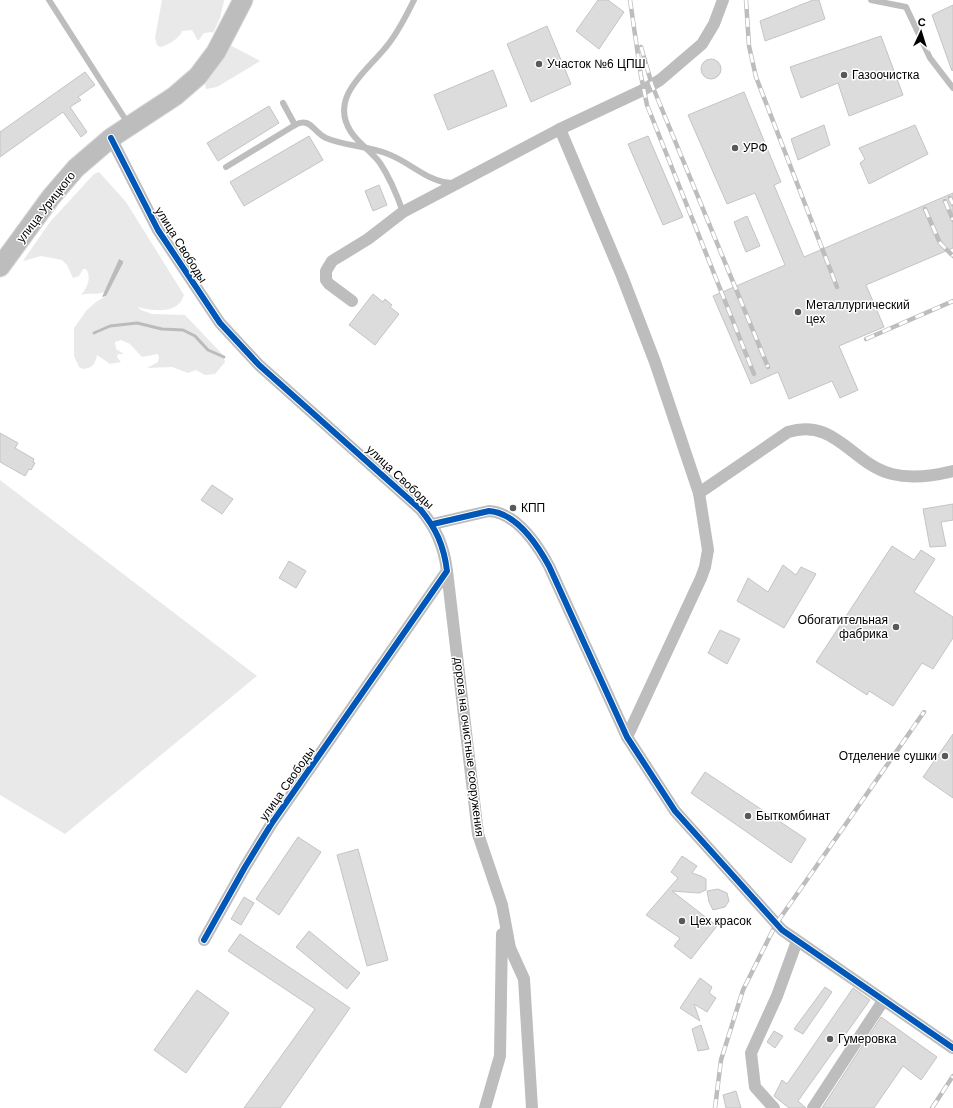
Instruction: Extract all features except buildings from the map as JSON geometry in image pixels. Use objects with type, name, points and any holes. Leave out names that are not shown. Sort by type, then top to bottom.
[{"type":"main road","name":"улица Урицкого","points":[[1,262],[76,168],[110,138],[175,96],[198,76],[216,52],[243,0]]},
{"type":"street","points":[[352,301],[329,284],[325,276],[328,266],[332,261],[368,238],[403,212],[560,129],[643,90],[672,71],[702,44],[709,35],[723,0]]},
{"type":"street","points":[[560,129],[648,342],[699,493],[707,540],[708,557],[705,567],[627,737]]},
{"type":"street","name":"улица Свободы","points":[[110,138],[158,230],[220,323],[259,365],[420,509],[433,524],[442,545],[447,571],[272,823],[245,867],[204,940]]},
{"type":"street","points":[[699,493],[788,432],[802,429],[819,430],[827,434],[870,463],[891,474],[923,476],[953,472]]},
{"type":"street","points":[[433,524],[494,511],[511,519],[534,541],[549,566],[627,737],[675,811],[782,930],[953,1048]]},
{"type":"street","name":"дорога на очистные сооружения","points":[[447,571],[478,834],[502,904],[510,948],[524,979],[532,1108]]},
{"type":"street","points":[[485,1108],[500,1056],[502,904]]},
{"type":"street","points":[[774,1108],[755,1087],[751,1054],[777,996],[797,941]]},
{"type":"street","points":[[813,1108],[883,1001]]},
{"type":"lane","points":[[49,0],[129,125]]},
{"type":"lane","points":[[403,212],[394,188],[380,163],[350,130],[347,123],[345,108],[348,93],[359,76],[387,46],[414,0]]},
{"type":"lane","points":[[871,0],[906,7],[930,58],[953,88]]},
{"type":"lane","points":[[283,103],[295,125]]},
{"type":"lane","points":[[226,166],[295,125],[304,122],[313,126],[325,138],[364,146],[397,157],[434,179],[445,183],[457,183]]},
{"type":"shaded area","points":[[162,0],[224,1],[220,18],[213,33],[204,33],[198,41],[192,30],[182,31],[181,34],[173,41],[160,47],[157,45],[155,38]]},
{"type":"shaded area","points":[[230,45],[260,61],[217,87],[206,89],[206,81]]},
{"type":"shaded area","points":[[99,172],[126,202],[184,295],[181,301],[171,309],[151,310],[138,307],[141,310],[152,314],[185,315],[223,355],[225,362],[215,374],[205,375],[196,370],[188,373],[172,367],[147,368],[158,362],[158,354],[142,357],[130,344],[121,340],[115,342],[116,349],[124,354],[118,354],[117,357],[121,362],[110,364],[97,355],[91,367],[83,369],[79,367],[74,356],[74,328],[86,311],[106,296],[122,259],[117,263],[106,291],[81,295],[89,279],[86,269],[83,269],[79,276],[73,278],[67,265],[62,260],[41,256],[23,261],[50,222],[94,174]]},
{"type":"shaded area","points":[[119,259],[123,261],[123,263],[106,296],[102,297]]},
{"type":"shaded area","points":[[0,480],[257,676],[65,834],[0,795]]},
{"type":"waterway","points":[[94,333],[110,326],[137,323],[162,329],[183,330],[195,336],[208,350],[224,357]]},
{"type":"railway","points":[[630,0],[641,76],[647,105],[754,374]]},
{"type":"railway","points":[[746,0],[749,46],[756,77],[837,287]]},
{"type":"railway","points":[[641,47],[652,85],[768,367]]},
{"type":"railway","points":[[950,198],[953,204]]},
{"type":"railway","points":[[945,201],[953,220]]},
{"type":"railway","points":[[925,209],[940,243],[953,256]]},
{"type":"railway","points":[[866,339],[953,301]]},
{"type":"railway","points":[[715,1108],[721,1060],[743,990],[776,924],[924,712]]},
{"type":"railway","points":[[932,1108],[953,1076]]},
{"type":"cycle path","points":[[111,138],[158,230],[220,323],[259,365],[420,509],[435,530],[444,553],[447,571],[272,823],[245,867],[204,940]]},
{"type":"cycle path","points":[[433,524],[489,511],[508,517],[525,531],[532,539],[549,566],[627,737],[675,811],[782,930],[953,1048]]},
{"type":"place","name":"Участок №6 ЦПШ","points":[[539,64]]},
{"type":"place","name":"Газоочистка","points":[[844,75]]},
{"type":"place","name":"УРФ","points":[[735,148]]},
{"type":"place","name":"Металлургический цех","points":[[798,312]]},
{"type":"place","name":"КПП","points":[[513,508]]},
{"type":"place","name":"Обогатительная фабрика","points":[[896,627]]},
{"type":"place","name":"Отделение сушки","points":[[945,756]]},
{"type":"place","name":"Быткомбинат","points":[[748,816]]},
{"type":"place","name":"Цех красок","points":[[682,921]]},
{"type":"place","name":"Гумеровка","points":[[830,1039]]}]
